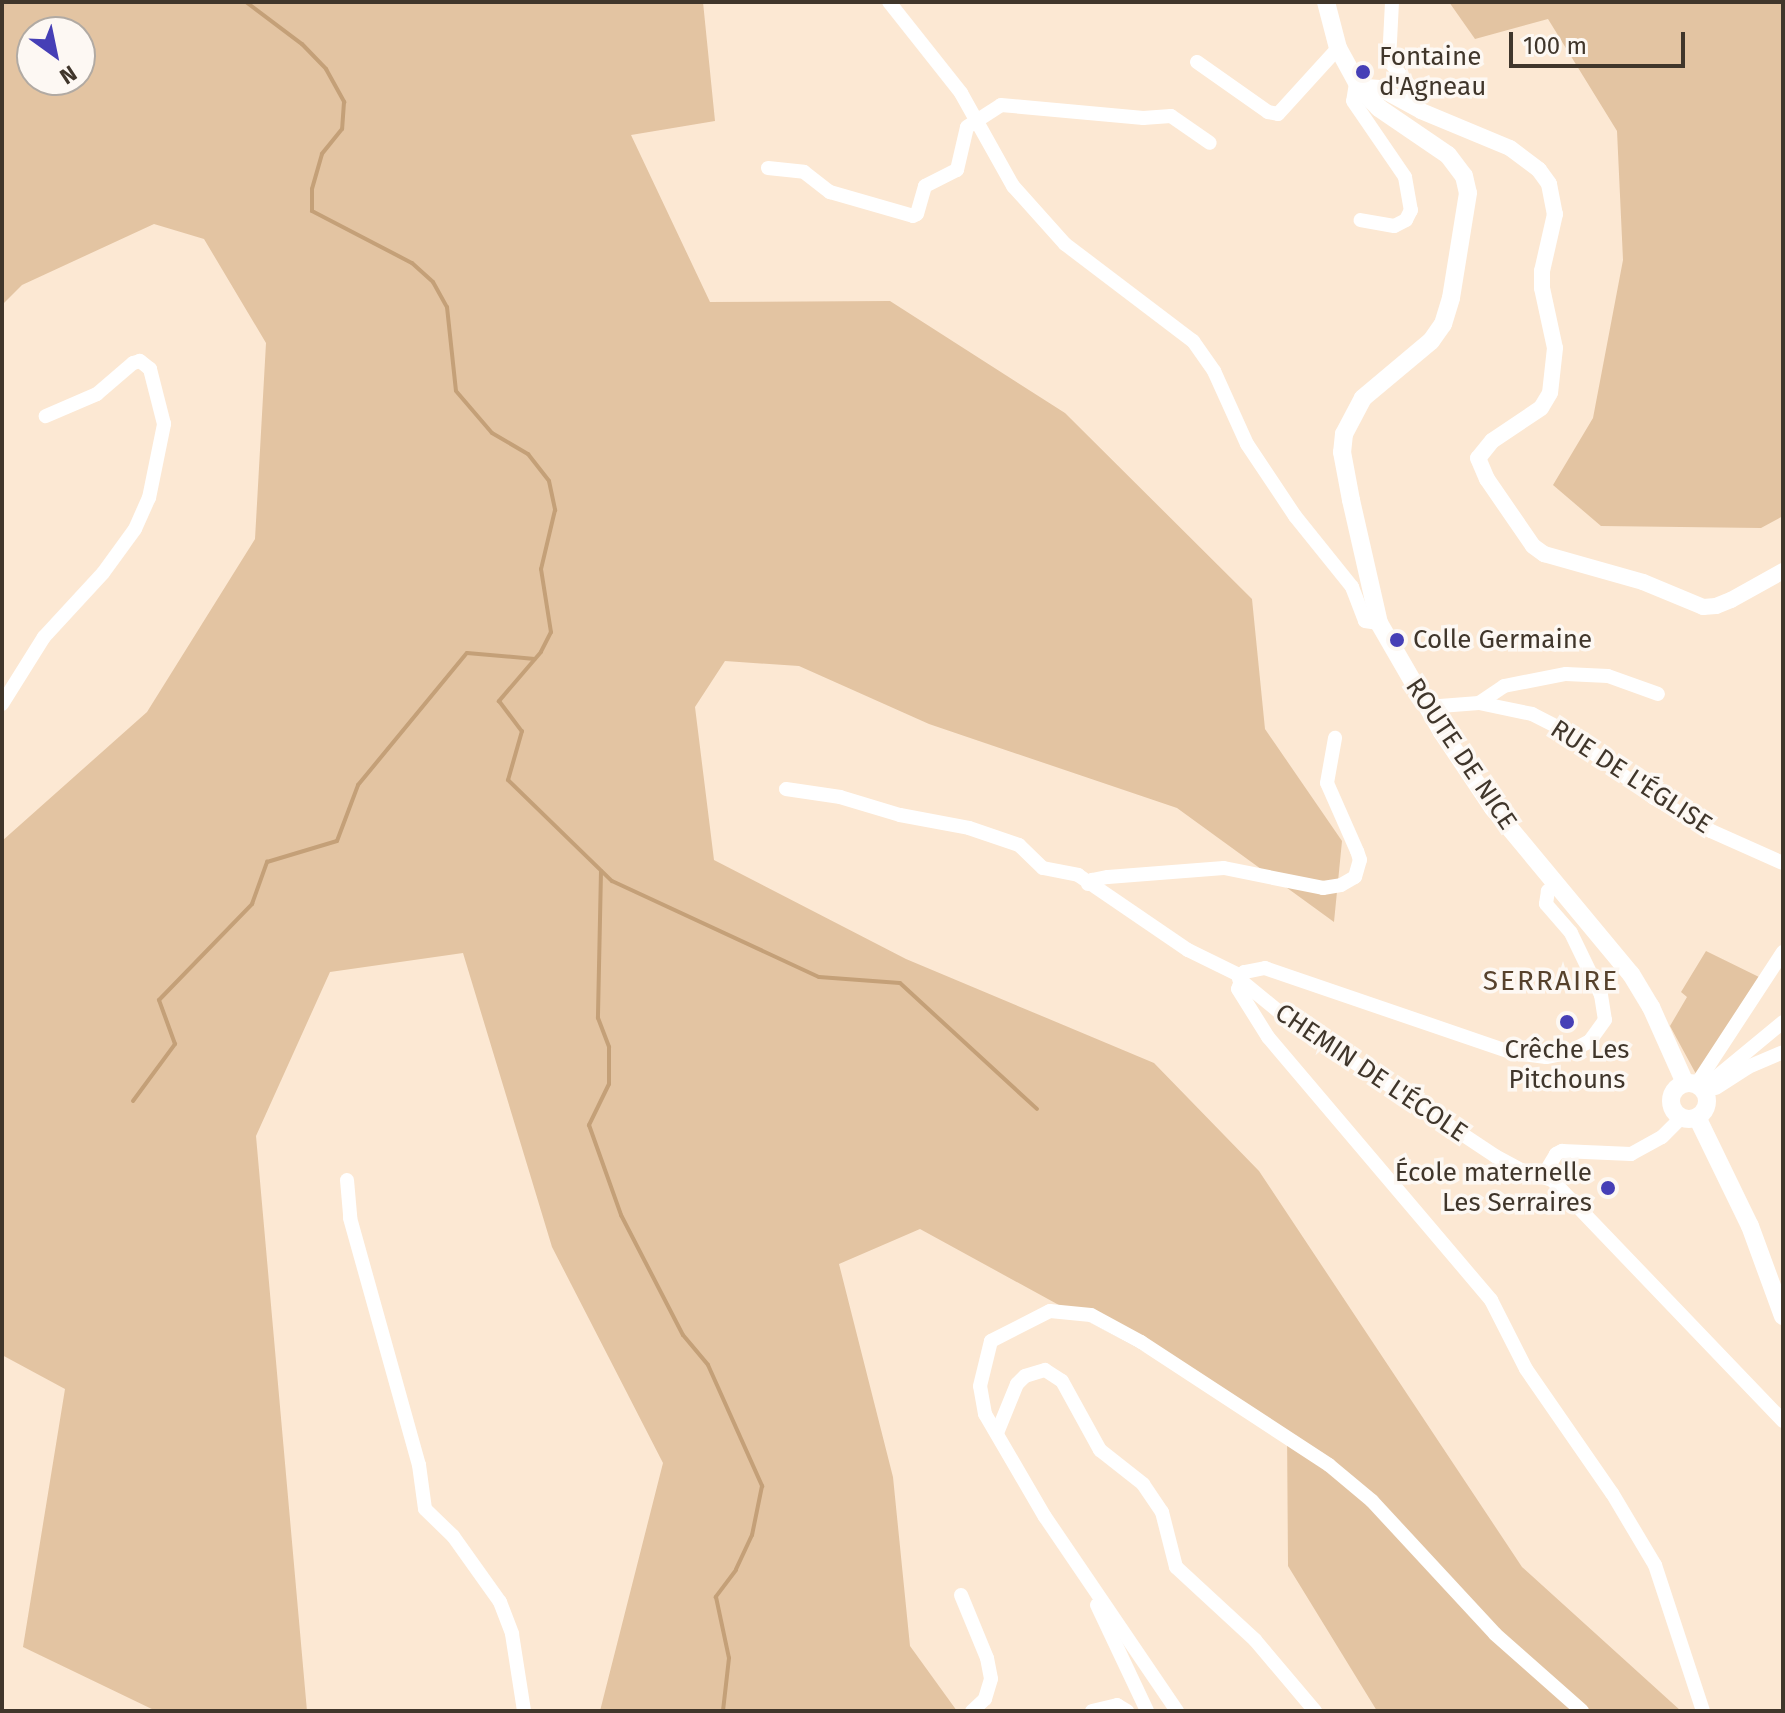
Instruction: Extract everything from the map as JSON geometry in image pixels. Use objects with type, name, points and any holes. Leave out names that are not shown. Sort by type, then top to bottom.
[{"type":"main road","name":"ROUTE DE NICE","points":[[1326,2],[1338,48],[1358,87],[1379,108],[1448,155],[1464,176],[1468,193],[1451,298],[1443,324],[1431,341],[1363,398],[1344,434],[1342,452],[1379,623],[1427,707],[1493,808],[1636,982],[1697,1088]]},
{"type":"main road","points":[[1689,1117],[1706,1105],[1697,1088],[1674,1091],[1671,1101],[1673,1110],[1689,1117],[1750,1226],[1783,1316]]},
{"type":"street","points":[[889,2],[961,93],[1013,186],[1065,244],[1193,341],[1214,371],[1247,444],[1295,516],[1352,587],[1365,621],[1379,623]]},
{"type":"street","points":[[1392,2],[1389,61],[1414,91],[1415,107]]},
{"type":"street","points":[[1197,62],[1268,112],[1278,114],[1308,77],[1338,48]]},
{"type":"street","points":[[1361,220],[1394,226],[1406,220],[1411,210],[1405,177],[1353,101],[1358,87],[1379,88],[1527,158],[1539,170],[1554,199],[1553,233],[1542,271],[1542,288],[1555,348],[1550,393],[1541,408],[1492,441],[1478,458],[1487,479],[1525,536],[1544,554],[1643,582],[1703,607],[1724,603],[1783,571]]},
{"type":"street","points":[[768,168],[804,172],[830,192],[913,216],[917,214],[925,186],[957,170],[963,135],[1001,105],[1103,115],[1171,116],[1210,143]]},
{"type":"street","points":[[2,704],[44,637],[103,573],[135,529],[149,498],[163,431],[153,377],[146,363],[140,361],[133,363],[97,394],[46,416]]},
{"type":"street","points":[[1479,703],[1504,686],[1566,674],[1608,676],[1658,694]]},
{"type":"street","name":"RUE DE L'ÉGLISE","points":[[1427,707],[1479,703],[1532,714],[1551,723],[1654,798],[1711,831],[1783,863]]},
{"type":"street","points":[[1088,884],[1092,880],[1108,877],[1224,868],[1323,888],[1341,885],[1355,877],[1360,860],[1327,783],[1335,738]]},
{"type":"street","name":"CHEMIN DE L'ÉCOLE","points":[[786,789],[840,797],[900,815],[969,828],[1019,845],[1043,868],[1078,875],[1188,950],[1240,978],[1283,1015],[1430,1114],[1511,1165],[1543,1176],[1573,1198],[1782,1420]]},
{"type":"street","points":[[1556,884],[1548,891],[1546,904],[1571,933],[1605,1008],[1601,1030],[1590,1041],[1567,1053],[1546,1057],[1513,1053],[1265,968],[1250,968],[1240,978],[1241,996],[1268,1037],[1491,1300],[1526,1369],[1612,1493],[1655,1565],[1703,1711]]},
{"type":"street","points":[[1697,1088],[1783,952]]},
{"type":"street","points":[[1697,1088],[1783,1022]]},
{"type":"street","points":[[1697,1088],[1783,1052]]},
{"type":"street","points":[[1543,1176],[1556,1154],[1562,1151],[1631,1154],[1689,1117]]},
{"type":"street","points":[[347,1180],[350,1218],[419,1465],[418,1483],[425,1509],[453,1536],[500,1602],[512,1634],[524,1711]]},
{"type":"street","points":[[1177,1711],[1045,1517],[985,1414],[980,1386],[991,1341],[1050,1311],[1091,1315],[1141,1342],[1329,1465],[1372,1501],[1495,1634],[1582,1711]]},
{"type":"street","points":[[997,1433],[1017,1384],[1025,1376],[1045,1370],[1062,1381],[1100,1450],[1143,1484],[1162,1512],[1176,1567],[1255,1640],[1315,1711]]},
{"type":"street","points":[[1089,1579],[1087,1586],[1147,1711]]},
{"type":"street","points":[[961,1595],[987,1658],[991,1679],[985,1699],[972,1711]]},
{"type":"street","points":[[1092,1711],[1117,1705],[1127,1711]]},
{"type":"shaded area","points":[[2,2],[703,2],[715,121],[631,135],[710,302],[890,301],[1065,413],[1252,599],[1265,729],[1342,841],[1334,922],[1177,808],[929,724],[799,666],[725,661],[695,707],[714,860],[906,959],[1154,1063],[1259,1171],[1522,1567],[1681,1711],[1377,1711],[1288,1566],[1287,1430],[920,1229],[839,1264],[893,1477],[910,1646],[957,1711],[600,1711],[663,1463],[552,1247],[463,953],[330,972],[256,1136],[307,1711],[156,1711],[23,1647],[65,1389],[2,1355],[2,841],[147,712],[255,539],[266,343],[204,239],[154,224],[22,285],[2,305]]},
{"type":"shaded area","points":[[1449,2],[1783,2],[1783,516],[1761,528],[1601,526],[1553,485],[1593,418],[1623,260],[1617,131],[1548,19],[1475,39]]},
{"type":"shaded area","points":[[1706,951],[1759,977],[1696,1074],[1670,1026],[1687,997],[1681,992]]},
{"type":"waterway","points":[[246,2],[302,44],[326,69],[344,102],[342,129],[322,154],[312,189],[312,211],[412,263],[433,282],[447,307],[456,391],[492,433],[528,454],[549,481],[555,510],[541,569],[551,632],[541,652],[499,701],[522,731],[508,780],[612,881],[819,977],[900,983],[1037,1109]]},
{"type":"waterway","points":[[133,1101],[175,1044],[159,1000],[252,904],[267,862],[337,841],[358,785],[467,653],[535,659]]},
{"type":"waterway","points":[[601,871],[598,1018],[609,1047],[609,1084],[589,1125],[621,1215],[683,1335],[708,1365],[762,1486],[752,1535],[736,1570],[716,1597],[729,1658],[723,1711]]},
{"type":"place","name":"Fontaine d'Agneau","points":[[1363,72]]},
{"type":"place","name":"Colle Germaine","points":[[1397,640]]},
{"type":"place","name":"Crêche Les Pitchouns","points":[[1567,1022]]},
{"type":"place","name":"École maternelle Les Serraires","points":[[1608,1188]]},
{"type":"district","name":"SERRAIRE","points":[[1551,981]]}]
